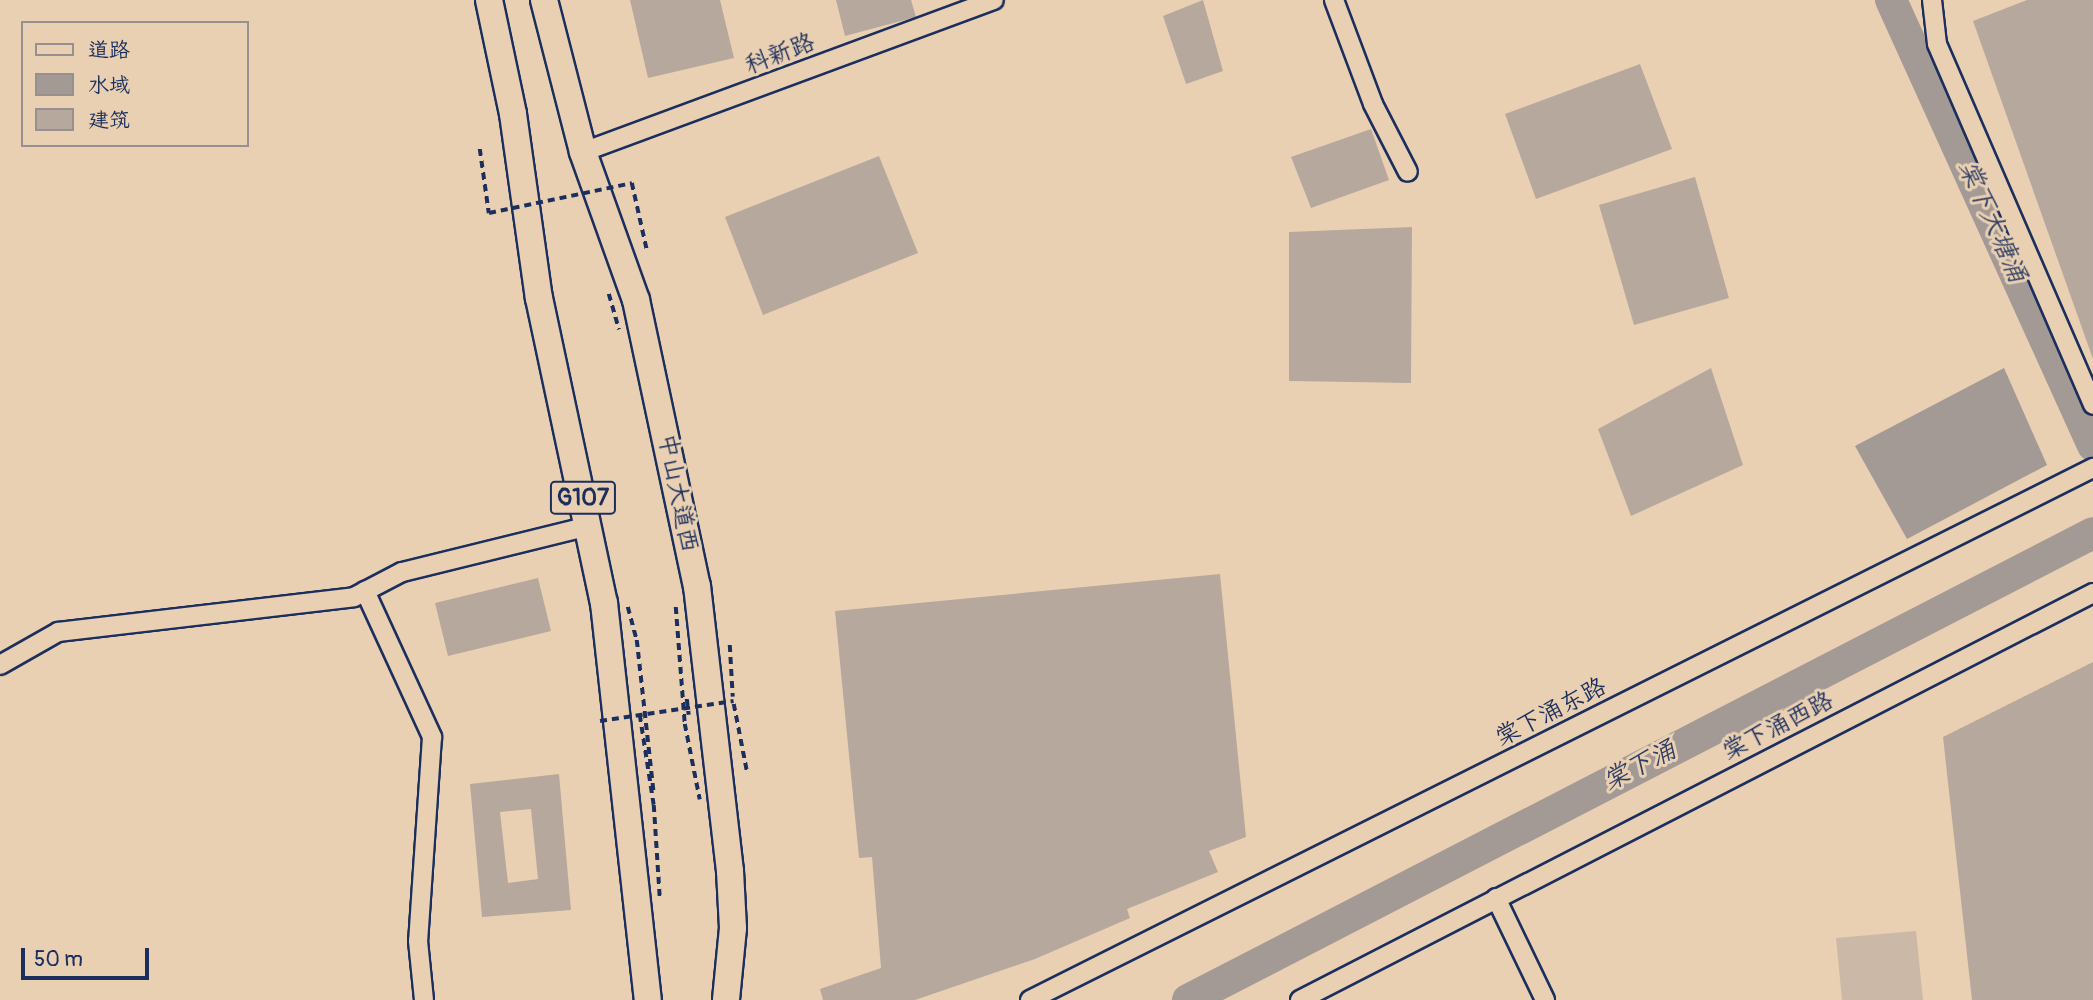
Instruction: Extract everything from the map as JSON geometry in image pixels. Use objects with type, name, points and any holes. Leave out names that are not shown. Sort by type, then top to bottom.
[{"type":"highway","name":"G107","points":[[489,0],[513,114],[539,298],[589,526],[625,753],[648,1000]]},
{"type":"highway","name":"中山大道西","points":[[544,0],[583,152],[636,300],[696,586],[730,871],[733,928],[726,1000]]},
{"type":"street","name":"科新路","points":[[583,152],[994,0]]},
{"type":"street","points":[[1335,0],[1373,104],[1408,172]]},
{"type":"street","points":[[1932,0],[1937,44],[2093,405]]},
{"type":"street","name":"棠下涌东路","points":[[1030,1000],[2089,470]]},
{"type":"street","points":[[0,665],[58,632],[365,592],[402,572],[589,526]]},
{"type":"street","points":[[365,592],[432,737],[418,941],[424,1000]]},
{"type":"street","name":"棠下涌西路","points":[[1300,1000],[2093,593]]},
{"type":"street","points":[[1496,898],[1545,1000]]},
{"type":"path","points":[[480,149],[489,213],[632,183],[647,250]]},
{"type":"path","points":[[676,597],[688,745],[704,808]]},
{"type":"path","points":[[625,599],[643,683],[661,912]]},
{"type":"path","points":[[730,645],[734,701],[747,771]]},
{"type":"path","points":[[600,721],[734,701]]},
{"type":"path","points":[[640,715],[654,805]]},
{"type":"shaded area","points":[[1916,931],[1923,1000],[1842,1000],[1836,938]]},
{"type":"water","points":[[2004,368],[2047,465],[1907,539],[1855,446]]},
{"type":"building","points":[[630,0],[720,0],[734,58],[648,78]]},
{"type":"building","points":[[836,0],[911,0],[916,17],[845,36]]},
{"type":"building","points":[[1203,0],[1223,71],[1186,84],[1163,16]]},
{"type":"building","points":[[2027,0],[2093,0],[2093,359],[1973,21]]},
{"type":"building","points":[[1640,64],[1672,149],[1536,199],[1505,114]]},
{"type":"building","points":[[1371,129],[1389,180],[1311,208],[1291,157]]},
{"type":"building","points":[[879,156],[918,253],[763,315],[725,217]]},
{"type":"building","points":[[1695,177],[1729,298],[1634,325],[1599,205]]},
{"type":"building","points":[[1412,227],[1411,383],[1289,381],[1289,232]]},
{"type":"building","points":[[1711,368],[1743,465],[1631,516],[1598,429]]},
{"type":"building","points":[[1220,574],[1246,837],[1209,851],[1218,872],[1127,909],[1130,918],[1035,959],[915,1000],[823,1000],[820,989],[881,968],[872,857],[859,858],[835,611]]},
{"type":"building","points":[[538,578],[551,631],[448,656],[435,603]]},
{"type":"building","points":[[2093,662],[2093,1000],[1972,1000],[1943,737]]},
{"type":"building","points":[[559,774],[571,910],[482,917],[470,784]],"holes":[[[531,809],[538,879],[508,883],[500,812]]]},
{"type":"waterway","name":"棠下大塘涌","points":[[1891,0],[2093,445]]},
{"type":"waterway","name":"棠下涌","points":[[1188,1000],[2093,533]]}]
